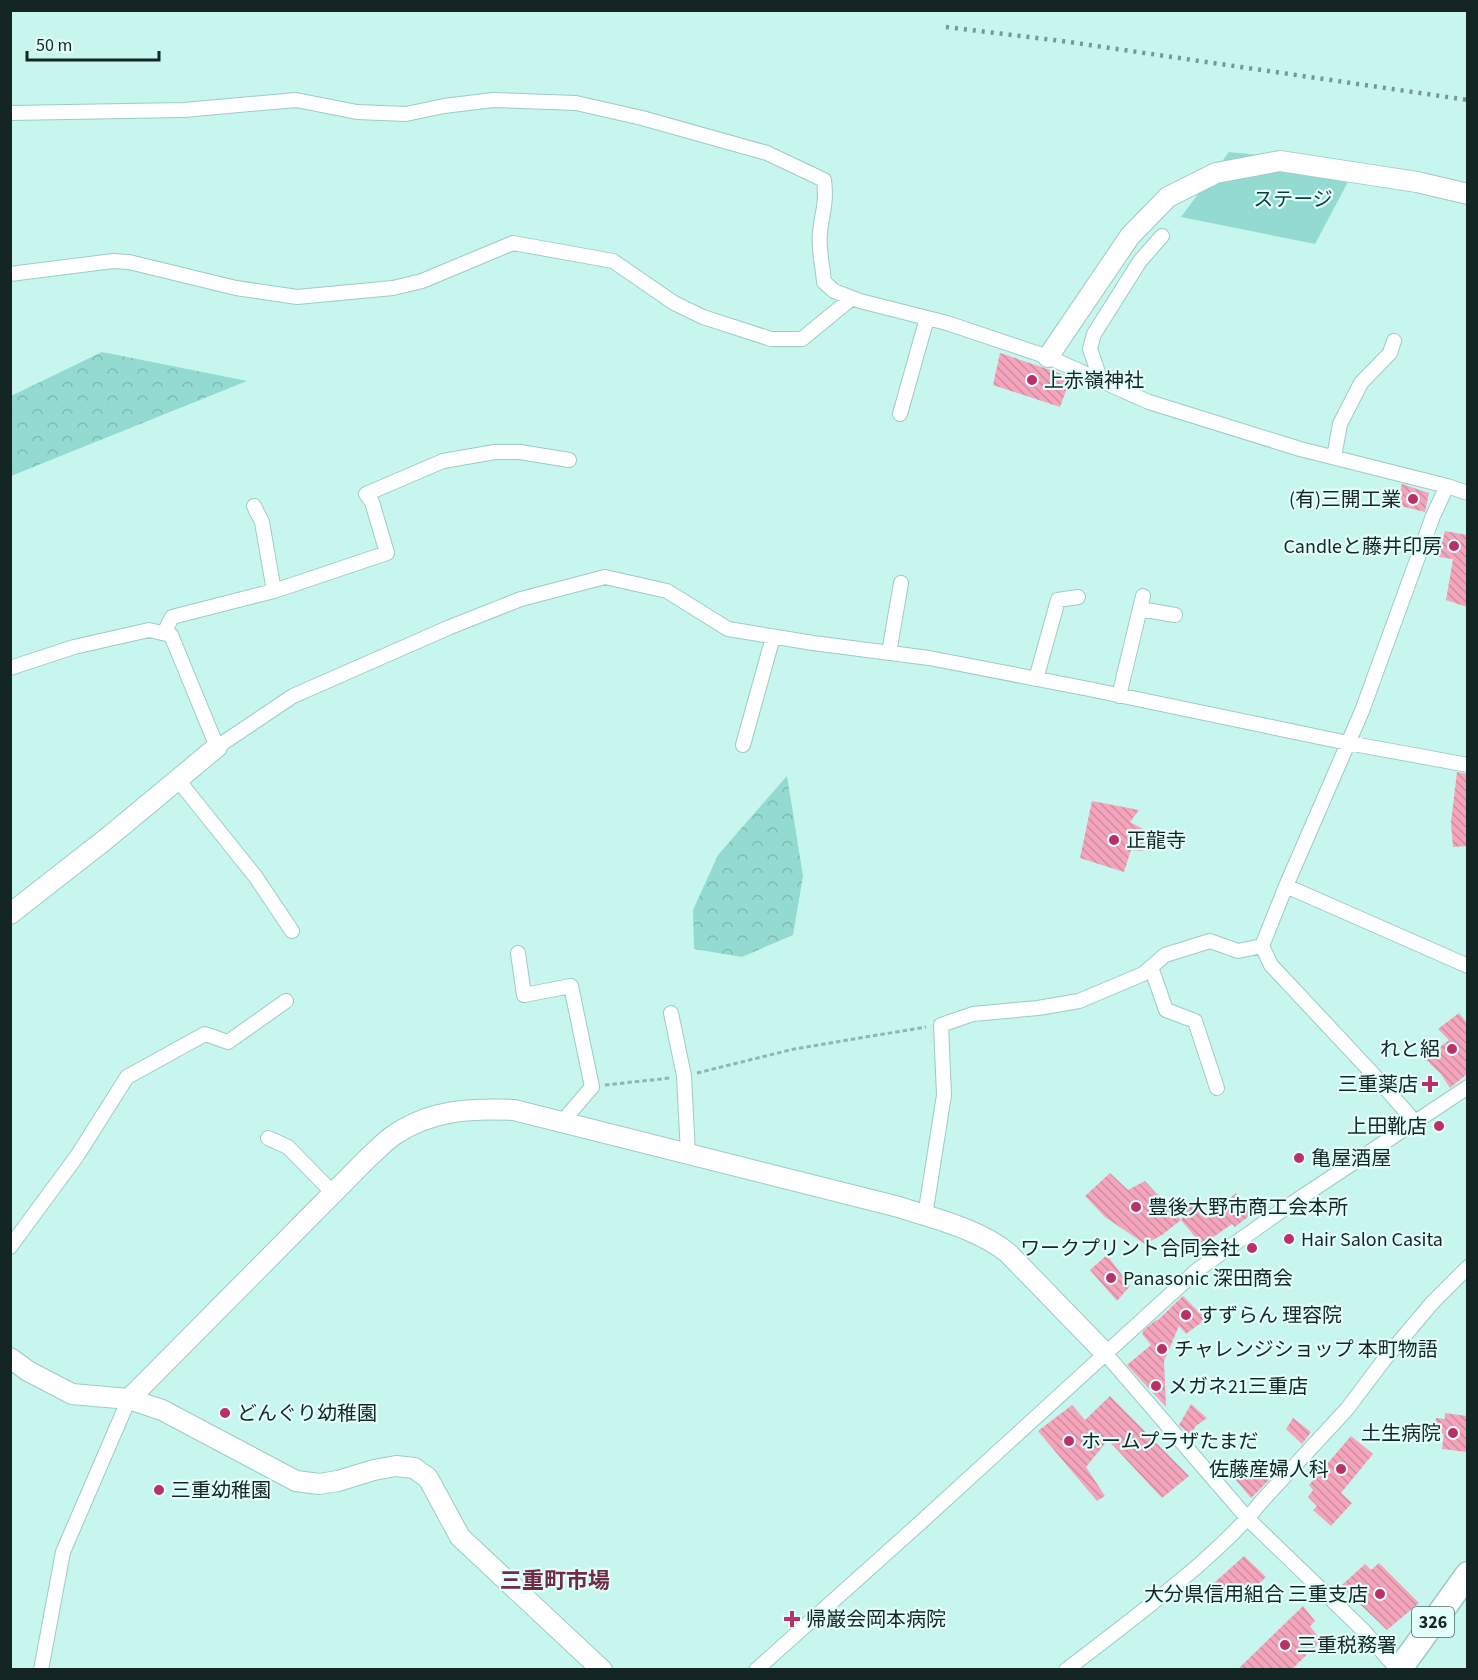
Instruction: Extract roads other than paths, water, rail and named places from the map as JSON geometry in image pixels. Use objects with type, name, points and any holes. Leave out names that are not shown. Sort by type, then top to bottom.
[{"type":"highway","name":"326","points":[[1398,1670],[1467,1575]]},
{"type":"street","points":[[10,113],[184,110],[296,100],[357,112],[406,114],[444,106],[493,100],[576,104],[642,118],[767,153],[824,180],[826,195],[820,235],[824,282],[834,291],[852,298],[957,326],[1048,357],[1149,402],[1289,446],[1467,493]]},
{"type":"street","points":[[1048,357],[1130,236],[1168,196],[1216,173],[1280,161],[1418,182],[1467,194]]},
{"type":"street","points":[[1101,381],[1090,349],[1094,334],[1140,261],[1162,236]]},
{"type":"street","points":[[10,274],[113,261],[129,262],[236,288],[297,297],[393,288],[422,281],[513,243],[614,261],[674,303],[704,317],[771,339],[802,339],[852,298]]},
{"type":"street","points":[[900,414],[927,318]]},
{"type":"street","points":[[1334,458],[1340,424],[1361,383],[1390,353],[1394,341]]},
{"type":"street","points":[[164,633],[172,617],[274,591],[387,553],[372,502],[366,495],[443,461],[495,452],[520,452],[569,460]]},
{"type":"street","points":[[1415,1122],[1270,965],[1262,946],[1362,711],[1433,516],[1447,486]]},
{"type":"street","points":[[254,506],[262,522],[274,591]]},
{"type":"street","points":[[10,914],[106,839],[217,747],[293,696],[520,599],[604,577],[668,591],[728,629],[929,658],[1467,765]]},
{"type":"street","points":[[889,653],[901,583]]},
{"type":"street","points":[[1036,679],[1058,600],[1078,597]]},
{"type":"street","points":[[1119,696],[1142,602],[1175,615]]},
{"type":"street","points":[[10,668],[74,647],[149,630],[171,634],[217,747]]},
{"type":"street","points":[[743,745],[773,637]]},
{"type":"street","points":[[178,780],[255,876],[292,931]]},
{"type":"street","points":[[1286,886],[1467,966]]},
{"type":"street","points":[[925,1216],[944,1095],[941,1025],[973,1014],[1038,1008],[1079,1001],[1143,974],[1165,955],[1209,941],[1238,951],[1262,946]]},
{"type":"street","points":[[518,953],[524,995],[571,986],[591,1087],[562,1122]]},
{"type":"street","points":[[1151,967],[1166,1010],[1195,1022],[1217,1088]]},
{"type":"street","points":[[10,1247],[77,1156],[127,1077],[205,1034],[228,1042],[286,1001]]},
{"type":"street","points":[[671,1013],[684,1076],[688,1154]]},
{"type":"street","points":[[756,1670],[1196,1271],[1288,1206],[1467,1087]]},
{"type":"street","points":[[41,1670],[63,1552],[129,1399],[392,1136],[423,1119],[455,1111],[482,1108],[514,1110],[899,1207],[994,1241],[1105,1353],[1248,1519],[1363,1630],[1398,1670]]},
{"type":"street","points":[[268,1138],[288,1147],[333,1193]]},
{"type":"street","points":[[1066,1670],[1168,1592],[1248,1519],[1347,1409],[1432,1303],[1467,1267]]},
{"type":"street","points":[[10,1358],[28,1371],[72,1394],[129,1399],[162,1410],[296,1481],[319,1484],[396,1466],[414,1468],[428,1478],[460,1537],[602,1670]]},
{"type":"railway","points":[[946,27],[1062,41],[1468,100]]},
{"type":"place","name":"上赤嶺神社","points":[[1032,380]]},
{"type":"place","name":"(有)三開工業","points":[[1413,499]]},
{"type":"place","name":"Candleと藤井印房","points":[[1454,546]]},
{"type":"place","name":"正龍寺","points":[[1114,840]]},
{"type":"place","name":"れと絽","points":[[1452,1049]]},
{"type":"place","name":"三重薬店","points":[[1430,1084]]},
{"type":"place","name":"上田靴店","points":[[1439,1126]]},
{"type":"place","name":"亀屋酒屋","points":[[1299,1158]]},
{"type":"place","name":"豊後大野市商工会本所","points":[[1136,1207]]},
{"type":"place","name":"Hair Salon Casita","points":[[1289,1239]]},
{"type":"place","name":"ワークプリント合同会社","points":[[1252,1248]]},
{"type":"place","name":"Panasonic 深田商会","points":[[1111,1278]]},
{"type":"place","name":"すずらん 理容院","points":[[1186,1315]]},
{"type":"place","name":"チャレンジショップ 本町物語","points":[[1162,1349]]},
{"type":"place","name":"メガネ21三重店","points":[[1156,1386]]},
{"type":"place","name":"どんぐり幼稚園","points":[[225,1413]]},
{"type":"place","name":"土生病院","points":[[1453,1433]]},
{"type":"place","name":"ホームプラザたまだ","points":[[1069,1441]]},
{"type":"place","name":"佐藤産婦人科","points":[[1341,1469]]},
{"type":"place","name":"三重幼稚園","points":[[159,1490]]},
{"type":"place","name":"大分県信用組合 三重支店","points":[[1380,1594]]},
{"type":"place","name":"帰巌会岡本病院","points":[[792,1619]]},
{"type":"place","name":"三重税務署","points":[[1285,1645]]},
{"type":"district","name":"三重町市場","points":[[555,1580]]},
{"type":"park label","name":"ステージ","points":[[1293,199]]}]
